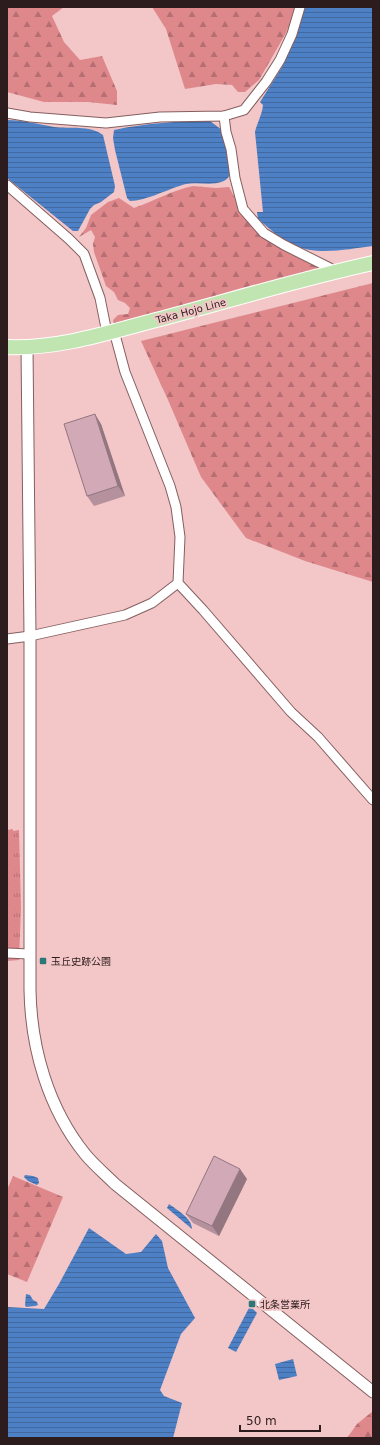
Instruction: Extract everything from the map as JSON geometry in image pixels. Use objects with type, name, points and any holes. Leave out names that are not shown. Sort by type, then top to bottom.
[{"type":"main road","name":"Taka Hojo Line","points":[[7,346],[27,347],[69,342],[332,272],[373,263]]},
{"type":"street","points":[[7,113],[30,118],[106,123],[160,117],[224,116],[244,110],[266,82],[280,60],[292,34],[300,7]]},
{"type":"street","points":[[224,116],[235,178],[243,209],[264,233],[284,245],[330,268],[332,272]]},
{"type":"street","points":[[7,185],[84,254],[100,298],[110,332],[170,486],[176,508],[180,537],[178,583],[291,712],[318,737],[373,800]]},
{"type":"street","points":[[27,347],[30,636],[30,1011],[35,1045],[43,1072],[60,1116],[72,1137],[86,1155],[115,1184],[373,1392]]},
{"type":"street","points":[[7,639],[30,636],[125,615],[152,603],[178,583]]},
{"type":"street","points":[[7,953],[29,954]]},
{"type":"green space","points":[[7,7],[64,7],[52,16],[64,42],[80,60],[102,56],[117,91],[117,105],[88,102],[44,102],[7,92]]},
{"type":"green space","points":[[152,7],[296,7],[286,33],[259,80],[245,92],[238,92],[232,85],[216,84],[185,89],[166,29]]},
{"type":"green space","points":[[193,186],[216,188],[229,187],[240,207],[289,253],[293,253],[320,267],[319,270],[115,329],[113,320],[118,315],[128,314],[130,308],[125,303],[118,300],[114,292],[106,286],[94,252],[93,244],[95,237],[91,230],[79,237],[86,228],[91,215],[108,202],[119,198],[134,208]]},
{"type":"green space","points":[[373,283],[373,582],[305,561],[246,538],[201,477],[141,341]]},
{"type":"green space","points":[[13,829],[13,831],[19,830],[21,908],[19,960],[7,961],[7,830]]},
{"type":"green space","points":[[13,1176],[63,1197],[27,1282],[7,1274],[7,1190]]},
{"type":"green space","points":[[373,1411],[373,1438],[347,1438],[357,1424]]},
{"type":"water","points":[[304,7],[373,7],[373,246],[333,251],[302,248],[284,240],[258,219],[257,212],[263,212],[255,132],[263,105],[260,102],[282,67],[298,31]]},
{"type":"water","points":[[7,120],[25,121],[54,127],[86,129],[103,135],[115,186],[114,192],[90,209],[78,231],[73,231],[7,178]]},
{"type":"water","points":[[210,121],[222,130],[230,175],[226,179],[222,182],[210,184],[186,184],[151,197],[136,200],[130,201],[127,198],[115,150],[113,138],[114,130],[162,123]]},
{"type":"water","points":[[25,1175],[38,1178],[39,1183],[37,1185],[28,1181],[24,1177]]},
{"type":"water","points":[[169,1204],[190,1221],[192,1229],[167,1208]]},
{"type":"water","points":[[89,1228],[126,1254],[141,1252],[156,1234],[162,1241],[168,1268],[195,1318],[181,1334],[160,1390],[164,1396],[182,1403],[173,1438],[7,1438],[7,1307],[44,1309]]},
{"type":"water","points":[[26,1294],[30,1295],[38,1305],[26,1307]]},
{"type":"water","points":[[250,1306],[257,1313],[236,1352],[228,1348]]},
{"type":"water","points":[[293,1359],[297,1376],[279,1380],[275,1364]]},
{"type":"building","points":[[95,414],[118,486],[87,496],[64,424]]},
{"type":"building","points":[[214,1156],[240,1169],[212,1226],[186,1214]]},
{"type":"place","name":"玉丘史跡公園","points":[[43,961]]},
{"type":"place","name":"北条営業所","points":[[252,1304]]}]
